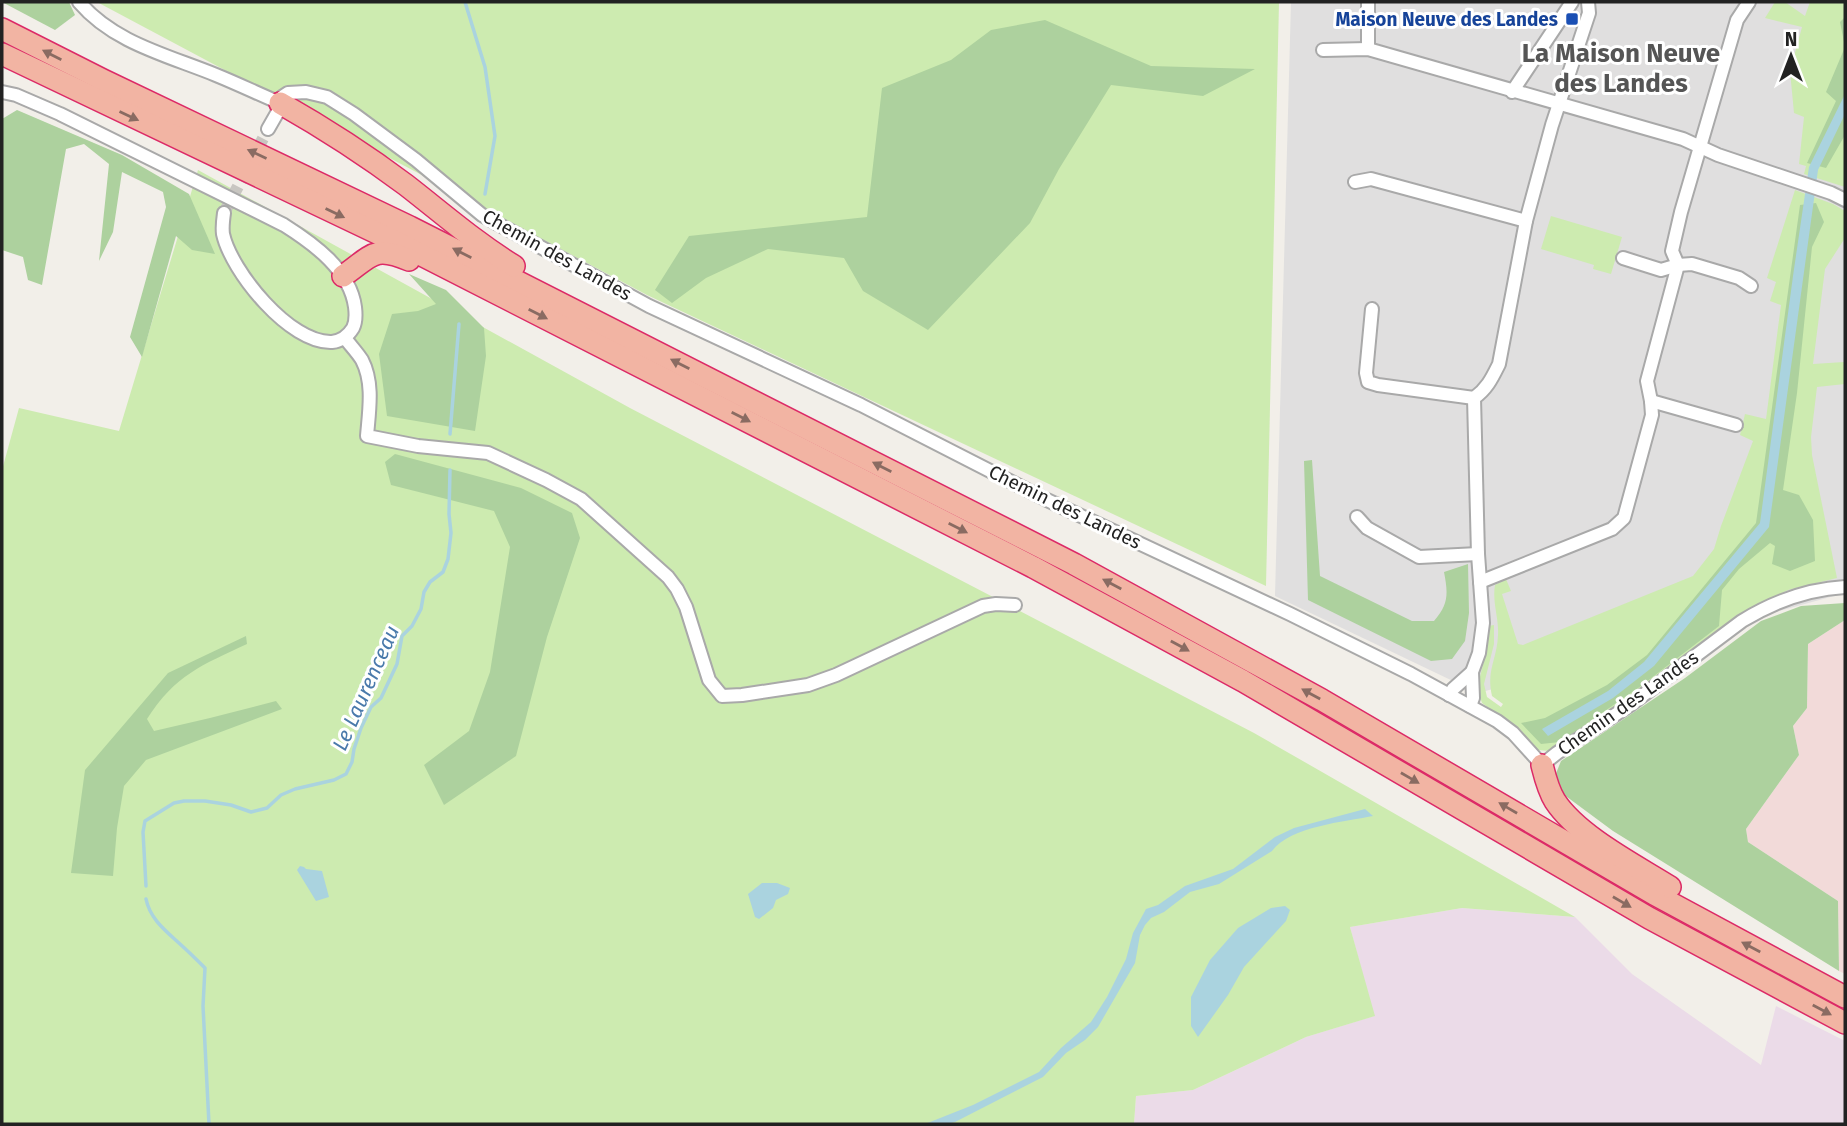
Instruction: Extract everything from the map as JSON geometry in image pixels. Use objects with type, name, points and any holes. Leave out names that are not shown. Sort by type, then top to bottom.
[{"type":"highway","points":[[2,29],[545,295],[1148,603],[1334,707],[1654,894],[1845,997]]},
{"type":"highway","points":[[2,54],[477,283],[1129,618],[1649,918],[1845,1023]]},
{"type":"highway","points":[[280,103],[326,129],[393,175],[472,239],[534,278],[545,295]]},
{"type":"highway","points":[[343,276],[376,254],[384,252],[392,253],[453,281],[477,283]]},
{"type":"highway","points":[[1542,765],[1548,787],[1567,816],[1620,856],[1692,901],[1706,922]]},
{"type":"street","points":[[79,2],[110,30],[143,47],[280,103],[268,129]]},
{"type":"street","points":[[1368,2],[1368,49]]},
{"type":"street","points":[[1512,92],[1573,2]]},
{"type":"street","points":[[1372,309],[1366,373],[1368,382],[1474,398],[1489,383],[1499,364],[1526,221],[1559,104],[1589,13],[1588,2]]},
{"type":"street","points":[[1480,582],[1612,529],[1624,518],[1652,415],[1647,381],[1678,265],[1672,251],[1681,212],[1737,20],[1749,2]]},
{"type":"street","points":[[1323,50],[1368,49],[1683,139],[1700,148],[1845,200]]},
{"type":"street","points":[[2,92],[16,95],[60,114],[284,225],[303,237],[327,257],[350,288],[356,313],[352,331],[345,338],[334,342],[311,338],[272,311],[247,281],[228,246],[223,235],[224,213]]},
{"type":"street","name":"Chemin des Landes","points":[[280,103],[282,97],[288,93],[306,92],[327,97],[416,160],[482,215],[649,306],[861,405],[1047,500],[1411,674],[1497,721],[1513,733],[1542,765],[1630,705],[1742,621],[1804,594],[1845,587]]},
{"type":"street","points":[[1355,182],[1371,178],[1526,221]]},
{"type":"street","points":[[1623,258],[1661,270],[1692,264],[1739,278],[1751,286]]},
{"type":"street","points":[[345,338],[360,358],[369,383],[367,436],[418,446],[488,453],[581,499],[659,569],[677,589],[686,607],[709,680],[722,696],[808,685],[836,675],[983,606],[1015,605]]},
{"type":"street","points":[[1470,706],[1473,698],[1472,672],[1483,623],[1478,554],[1474,398]]},
{"type":"street","points":[[1651,401],[1736,425]]},
{"type":"street","points":[[1356,517],[1367,528],[1419,557],[1478,554]]},
{"type":"street","points":[[1449,695],[1472,672]]},
{"type":"shaded area","points":[[1291,2],[1845,2],[1845,593],[1478,693],[1275,596]]},
{"type":"shaded area","points":[[1845,620],[1845,974],[1839,971],[1838,901],[1748,842],[1746,829],[1799,755],[1793,726],[1807,708],[1808,644]]},
{"type":"shaded area","points":[[1462,908],[1575,917],[1632,974],[1761,1065],[1776,1006],[1845,1041],[1845,1124],[1134,1124],[1136,1096],[1193,1090],[1306,1037],[1374,1016],[1350,927]]},
{"type":"green space","points":[[2,2],[69,2],[75,15],[55,30]]},
{"type":"green space","points":[[97,2],[1279,2],[1266,586],[647,295]]},
{"type":"green space","points":[[1775,2],[1785,2],[1805,16],[1810,2],[1845,2],[1845,187],[1804,174],[1806,166],[1799,164],[1804,117],[1794,113],[1790,71],[1802,27],[1765,18]]},
{"type":"green space","points":[[1845,17],[1845,47],[1840,22]]},
{"type":"green space","points":[[1045,20],[1151,66],[1255,69],[1203,96],[1111,85],[1059,169],[1030,223],[928,330],[863,291],[844,258],[768,249],[706,278],[672,303],[655,290],[689,236],[867,217],[882,88],[951,60],[991,30]]},
{"type":"green space","points":[[1845,47],[1845,135],[1826,168],[1807,163],[1836,101],[1826,92]]},
{"type":"green space","points":[[17,110],[122,155],[189,194],[215,254],[192,250],[176,236],[142,357],[130,337],[166,207],[163,192],[122,172],[113,232],[99,261],[109,164],[84,144],[66,149],[42,285],[28,280],[23,257],[2,250],[2,119]]},
{"type":"green space","points":[[198,170],[630,408],[1254,733],[1575,917],[1462,908],[1350,927],[1375,1016],[1306,1037],[1193,1090],[1136,1096],[1134,1124],[2,1124],[2,470],[19,408],[119,431]]},
{"type":"green space","points":[[1795,190],[1845,211],[1845,238],[1825,269],[1813,364],[1844,362],[1845,384],[1817,387],[1811,437],[1812,455],[1837,578],[1788,590],[1752,609],[1723,627],[1572,738],[1549,751],[1538,750],[1507,721],[1482,703],[1477,688],[1485,657],[1488,626],[1494,625],[1494,644],[1484,684],[1487,697],[1501,707],[1503,704],[1492,696],[1490,687],[1498,635],[1495,585],[1506,579],[1511,591],[1502,594],[1518,644],[1523,645],[1693,576],[1714,549],[1753,441],[1740,435],[1745,414],[1766,419],[1781,305],[1770,301],[1776,282],[1767,278]]},
{"type":"green space","points":[[1816,203],[1824,222],[1812,247],[1797,393],[1783,490],[1799,495],[1813,520],[1815,561],[1790,571],[1772,564],[1775,546],[1770,543],[1739,569],[1722,590],[1719,626],[1641,686],[1560,742],[1541,744],[1521,723],[1545,718],[1607,685],[1647,655],[1756,523],[1800,205]]},
{"type":"green space","points":[[1551,216],[1622,237],[1611,274],[1593,269],[1594,265],[1541,249]]},
{"type":"green space","points":[[409,274],[446,290],[484,328],[486,356],[475,431],[387,416],[379,354],[392,314],[418,311],[436,304]]},
{"type":"green space","points":[[395,454],[521,488],[572,513],[580,538],[547,637],[516,756],[444,805],[424,765],[469,731],[490,672],[510,547],[494,511],[391,485],[385,462]]},
{"type":"green space","points":[[1312,460],[1320,576],[1412,621],[1434,621],[1446,598],[1444,572],[1468,564],[1469,613],[1465,641],[1452,659],[1431,661],[1308,600],[1304,461]]},
{"type":"green space","points":[[1845,603],[1845,620],[1808,644],[1807,708],[1793,726],[1799,755],[1746,829],[1748,842],[1838,901],[1839,971],[1613,831],[1563,794],[1555,776],[1561,761],[1685,678],[1761,621],[1801,606]]},
{"type":"green space","points":[[246,636],[247,644],[203,665],[179,681],[147,719],[154,731],[276,701],[282,709],[146,760],[124,786],[113,876],[71,873],[85,770],[168,673]]},
{"type":"water","points":[[1845,94],[1845,114],[1818,170],[1769,527],[1654,666],[1613,698],[1548,736],[1542,729],[1608,691],[1644,662],[1760,523],[1809,167]]},
{"type":"water","points":[[1365,809],[1373,816],[1319,826],[1292,836],[1219,884],[1190,892],[1164,912],[1151,918],[1140,935],[1135,963],[1098,1027],[1085,1040],[1066,1053],[1043,1077],[955,1122],[925,1124],[973,1105],[1039,1072],[1091,1022],[1126,959],[1133,933],[1146,909],[1158,905],[1185,886],[1233,869],[1275,837],[1294,828]]},
{"type":"water","points":[[300,866],[322,871],[329,897],[316,901],[297,870]]},
{"type":"water","points":[[762,883],[777,883],[790,888],[788,894],[776,900],[773,908],[759,919],[755,917],[748,894]]},
{"type":"water","points":[[1285,906],[1290,910],[1286,921],[1244,967],[1198,1037],[1191,1026],[1191,997],[1210,960],[1238,928],[1271,908]]},
{"type":"waterway","name":"Le Laurenceau","points":[[465,2],[485,67],[495,136],[485,194]]},
{"type":"waterway","name":"Le Laurenceau","points":[[450,434],[459,324]]},
{"type":"waterway","name":"Le Laurenceau","points":[[146,886],[143,832],[145,821],[174,803],[205,801],[231,805],[251,812],[267,808],[281,795],[295,789],[334,780],[346,774],[361,728],[371,707],[381,698],[397,664],[402,636],[412,626],[421,609],[424,592],[430,582],[443,572],[448,559],[451,533],[450,470]]},
{"type":"waterway","name":"Le Laurenceau","points":[[146,899],[159,924],[205,968],[203,1006],[209,1124]]},
{"type":"tunnel","points":[[224,213],[268,129]]},
{"type":"place","name":"Maison Neuve des Landes","points":[[1572,19]]},
{"type":"district","name":"La Maison Neuve des Landes","points":[[1621,68]]}]
